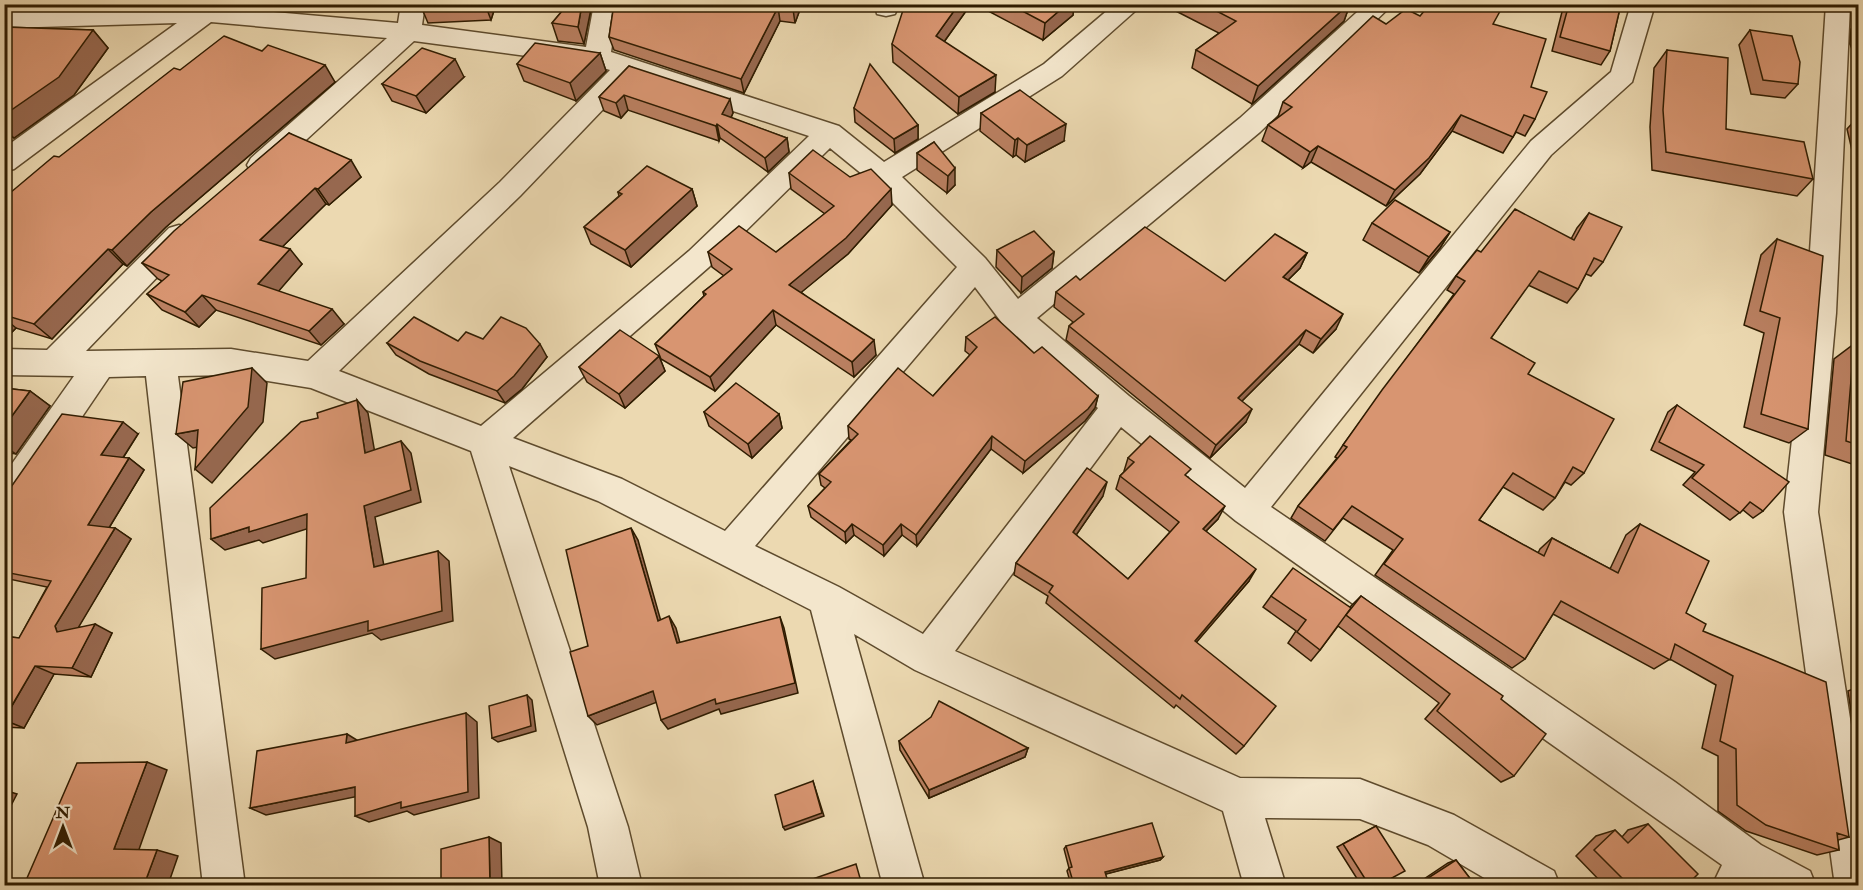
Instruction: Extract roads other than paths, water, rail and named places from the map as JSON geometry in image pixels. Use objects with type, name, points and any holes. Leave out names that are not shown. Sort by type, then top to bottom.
[{"type":"street","points":[[597,57],[606,4]]},
{"type":"street","points":[[883,176],[1053,70],[1131,4]]},
{"type":"street","points":[[1016,318],[1250,125],[1381,4]]},
{"type":"street","points":[[1248,510],[1541,148],[1623,76],[1643,4]]},
{"type":"street","points":[[1838,4],[1821,313],[1801,512],[1856,885]]},
{"type":"street","points":[[4,20],[160,10],[206,14],[411,18],[630,66],[829,133],[883,176],[975,266],[1016,318],[1118,406],[1248,510],[1661,796],[1740,872],[1795,885]]},
{"type":"street","points":[[4,162],[206,14]]},
{"type":"street","points":[[245,179],[411,18]]},
{"type":"street","points":[[314,375],[510,189],[630,66]]},
{"type":"street","points":[[485,442],[699,259],[829,133]]},
{"type":"street","points":[[54,363],[177,237],[203,215]]},
{"type":"street","points":[[730,550],[975,266]]},
{"type":"street","points":[[4,362],[100,364],[231,362],[314,375],[610,490],[826,599],[928,657],[1239,798],[1360,799],[1440,829],[1539,885]]},
{"type":"street","points":[[160,362],[224,885]]},
{"type":"street","points":[[4,503],[100,364]]},
{"type":"street","points":[[928,657],[1118,406]]},
{"type":"street","points":[[485,442],[608,827],[621,885]]},
{"type":"street","points":[[826,599],[904,885]]},
{"type":"street","points":[[1239,798],[1266,885]]}]
